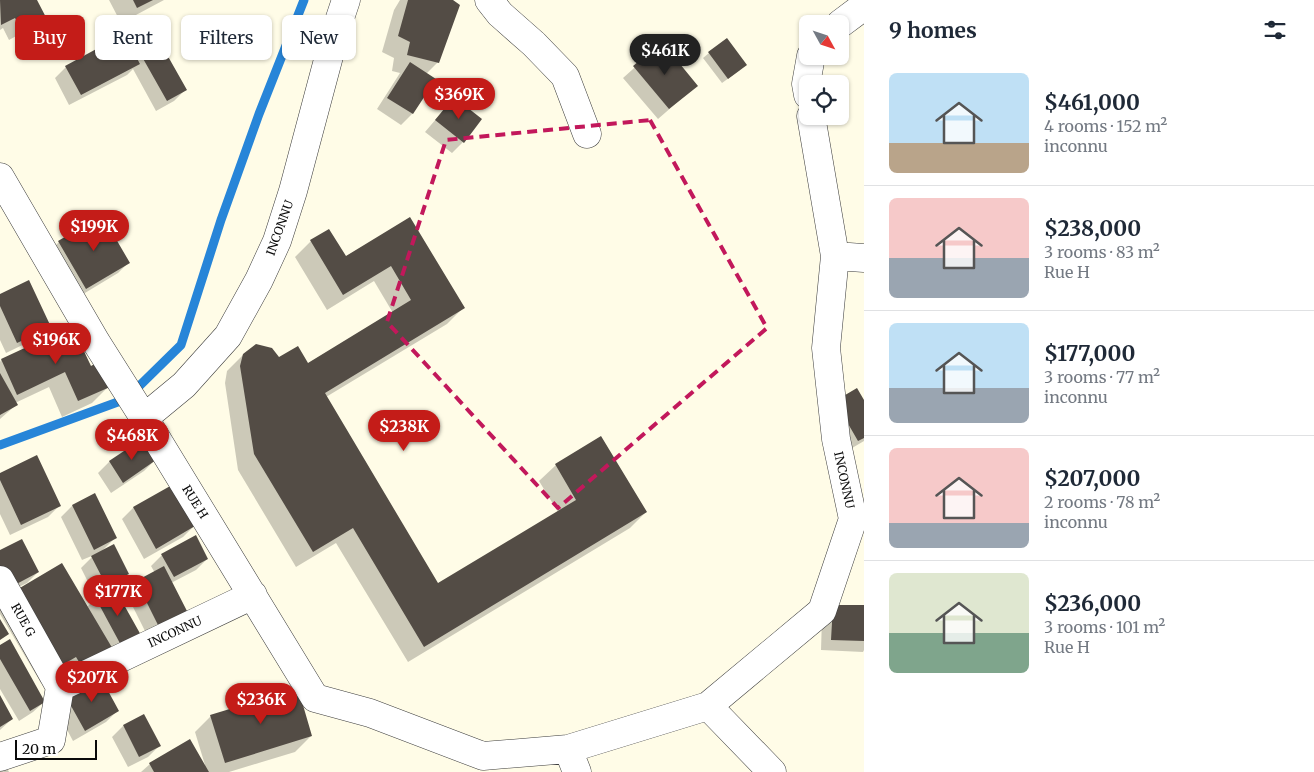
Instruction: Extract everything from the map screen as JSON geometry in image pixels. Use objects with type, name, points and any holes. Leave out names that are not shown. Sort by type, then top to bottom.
[{"type":"street","name":"INCONNU","points":[[144,418],[184,385],[228,336],[259,280],[277,242],[293,191],[336,30],[346,0]]},
{"type":"street","points":[[489,0],[500,14],[534,44],[565,76],[587,134]]},
{"type":"street","points":[[849,17],[864,6]]},
{"type":"street","name":"INCONNU","points":[[315,698],[370,713],[482,756],[572,760],[708,706],[822,610],[853,520],[836,439],[826,348],[835,256],[813,125]]},
{"type":"street","name":"RUE H","points":[[0,177],[96,342],[315,698]]},
{"type":"street","points":[[835,256],[864,258]]},
{"type":"street","name":"RUE G","points":[[0,580],[60,687]]},
{"type":"street","name":"INCONNU","points":[[60,687],[253,595]]},
{"type":"street","points":[[0,757],[51,740],[60,687]]},
{"type":"street","points":[[708,706],[772,772]]},
{"type":"highlighted area","points":[[650,120],[767,328],[558,508],[387,322],[446,140]]},
{"type":"building","points":[[0,0],[37,0],[45,15],[15,15],[15,18],[1,25]]},
{"type":"building","points":[[133,0],[153,0],[137,8]]},
{"type":"building","points":[[408,0],[453,0],[460,5],[439,63],[407,55],[410,42],[398,36]]},
{"type":"building","points":[[727,38],[747,65],[728,79],[708,52]]},
{"type":"building","points":[[662,42],[698,86],[669,109],[633,66]]},
{"type":"building","points":[[95,50],[95,60],[138,60],[140,64],[81,95],[65,66],[76,60],[85,60],[85,55]]},
{"type":"building","points":[[144,60],[170,60],[187,90],[167,101]]},
{"type":"building","points":[[410,62],[436,79],[413,114],[387,98]]},
{"type":"building","points":[[454,97],[482,119],[464,143],[435,120]]},
{"type":"building","points":[[102,215],[130,263],[86,289],[58,241]]},
{"type":"building","points":[[410,217],[465,308],[325,393],[438,583],[576,500],[555,464],[601,436],[647,512],[424,647],[353,528],[313,552],[254,454],[240,366],[243,354],[256,344],[272,348],[279,357],[298,346],[308,363],[411,300],[391,266],[343,295],[310,240],[329,229],[346,256]]},
{"type":"building","points":[[29,280],[51,327],[17,343],[0,306],[0,294]]},
{"type":"building","points":[[72,326],[91,366],[98,362],[110,387],[78,401],[65,372],[17,395],[1,359]]},
{"type":"building","points":[[0,373],[18,405],[0,415]]},
{"type":"building","points":[[857,388],[864,400],[864,438],[858,441],[835,401]]},
{"type":"building","points":[[142,439],[156,460],[123,483],[109,461]]},
{"type":"building","points":[[37,455],[61,506],[21,525],[0,480],[0,473]]},
{"type":"building","points":[[172,485],[195,526],[156,549],[133,507]]},
{"type":"building","points":[[95,493],[117,538],[94,550],[72,505]]},
{"type":"building","points":[[196,535],[208,559],[174,577],[161,554]]},
{"type":"building","points":[[22,539],[39,572],[9,588],[0,570],[0,550]]},
{"type":"building","points":[[114,544],[129,574],[106,585],[91,556]]},
{"type":"building","points":[[62,563],[114,651],[84,670],[76,657],[57,668],[13,592]]},
{"type":"building","points":[[164,566],[188,613],[159,627],[136,581]]},
{"type":"building","points":[[114,587],[142,637],[122,647],[95,597]]},
{"type":"building","points":[[833,605],[864,605],[864,641],[831,640]]},
{"type":"building","points":[[0,619],[9,634],[0,640]]},
{"type":"building","points":[[10,639],[45,702],[30,711],[0,659],[0,645]]},
{"type":"building","points":[[100,676],[119,711],[85,731],[65,695]]},
{"type":"building","points":[[298,688],[312,736],[225,763],[210,715]]},
{"type":"building","points":[[0,695],[13,719],[0,727]]},
{"type":"building","points":[[144,714],[161,746],[139,757],[123,725]]},
{"type":"building","points":[[190,739],[209,772],[154,772],[149,763]]},
{"type":"waterway","points":[[0,445],[126,399],[181,345],[221,220],[259,114],[304,0]]}]
